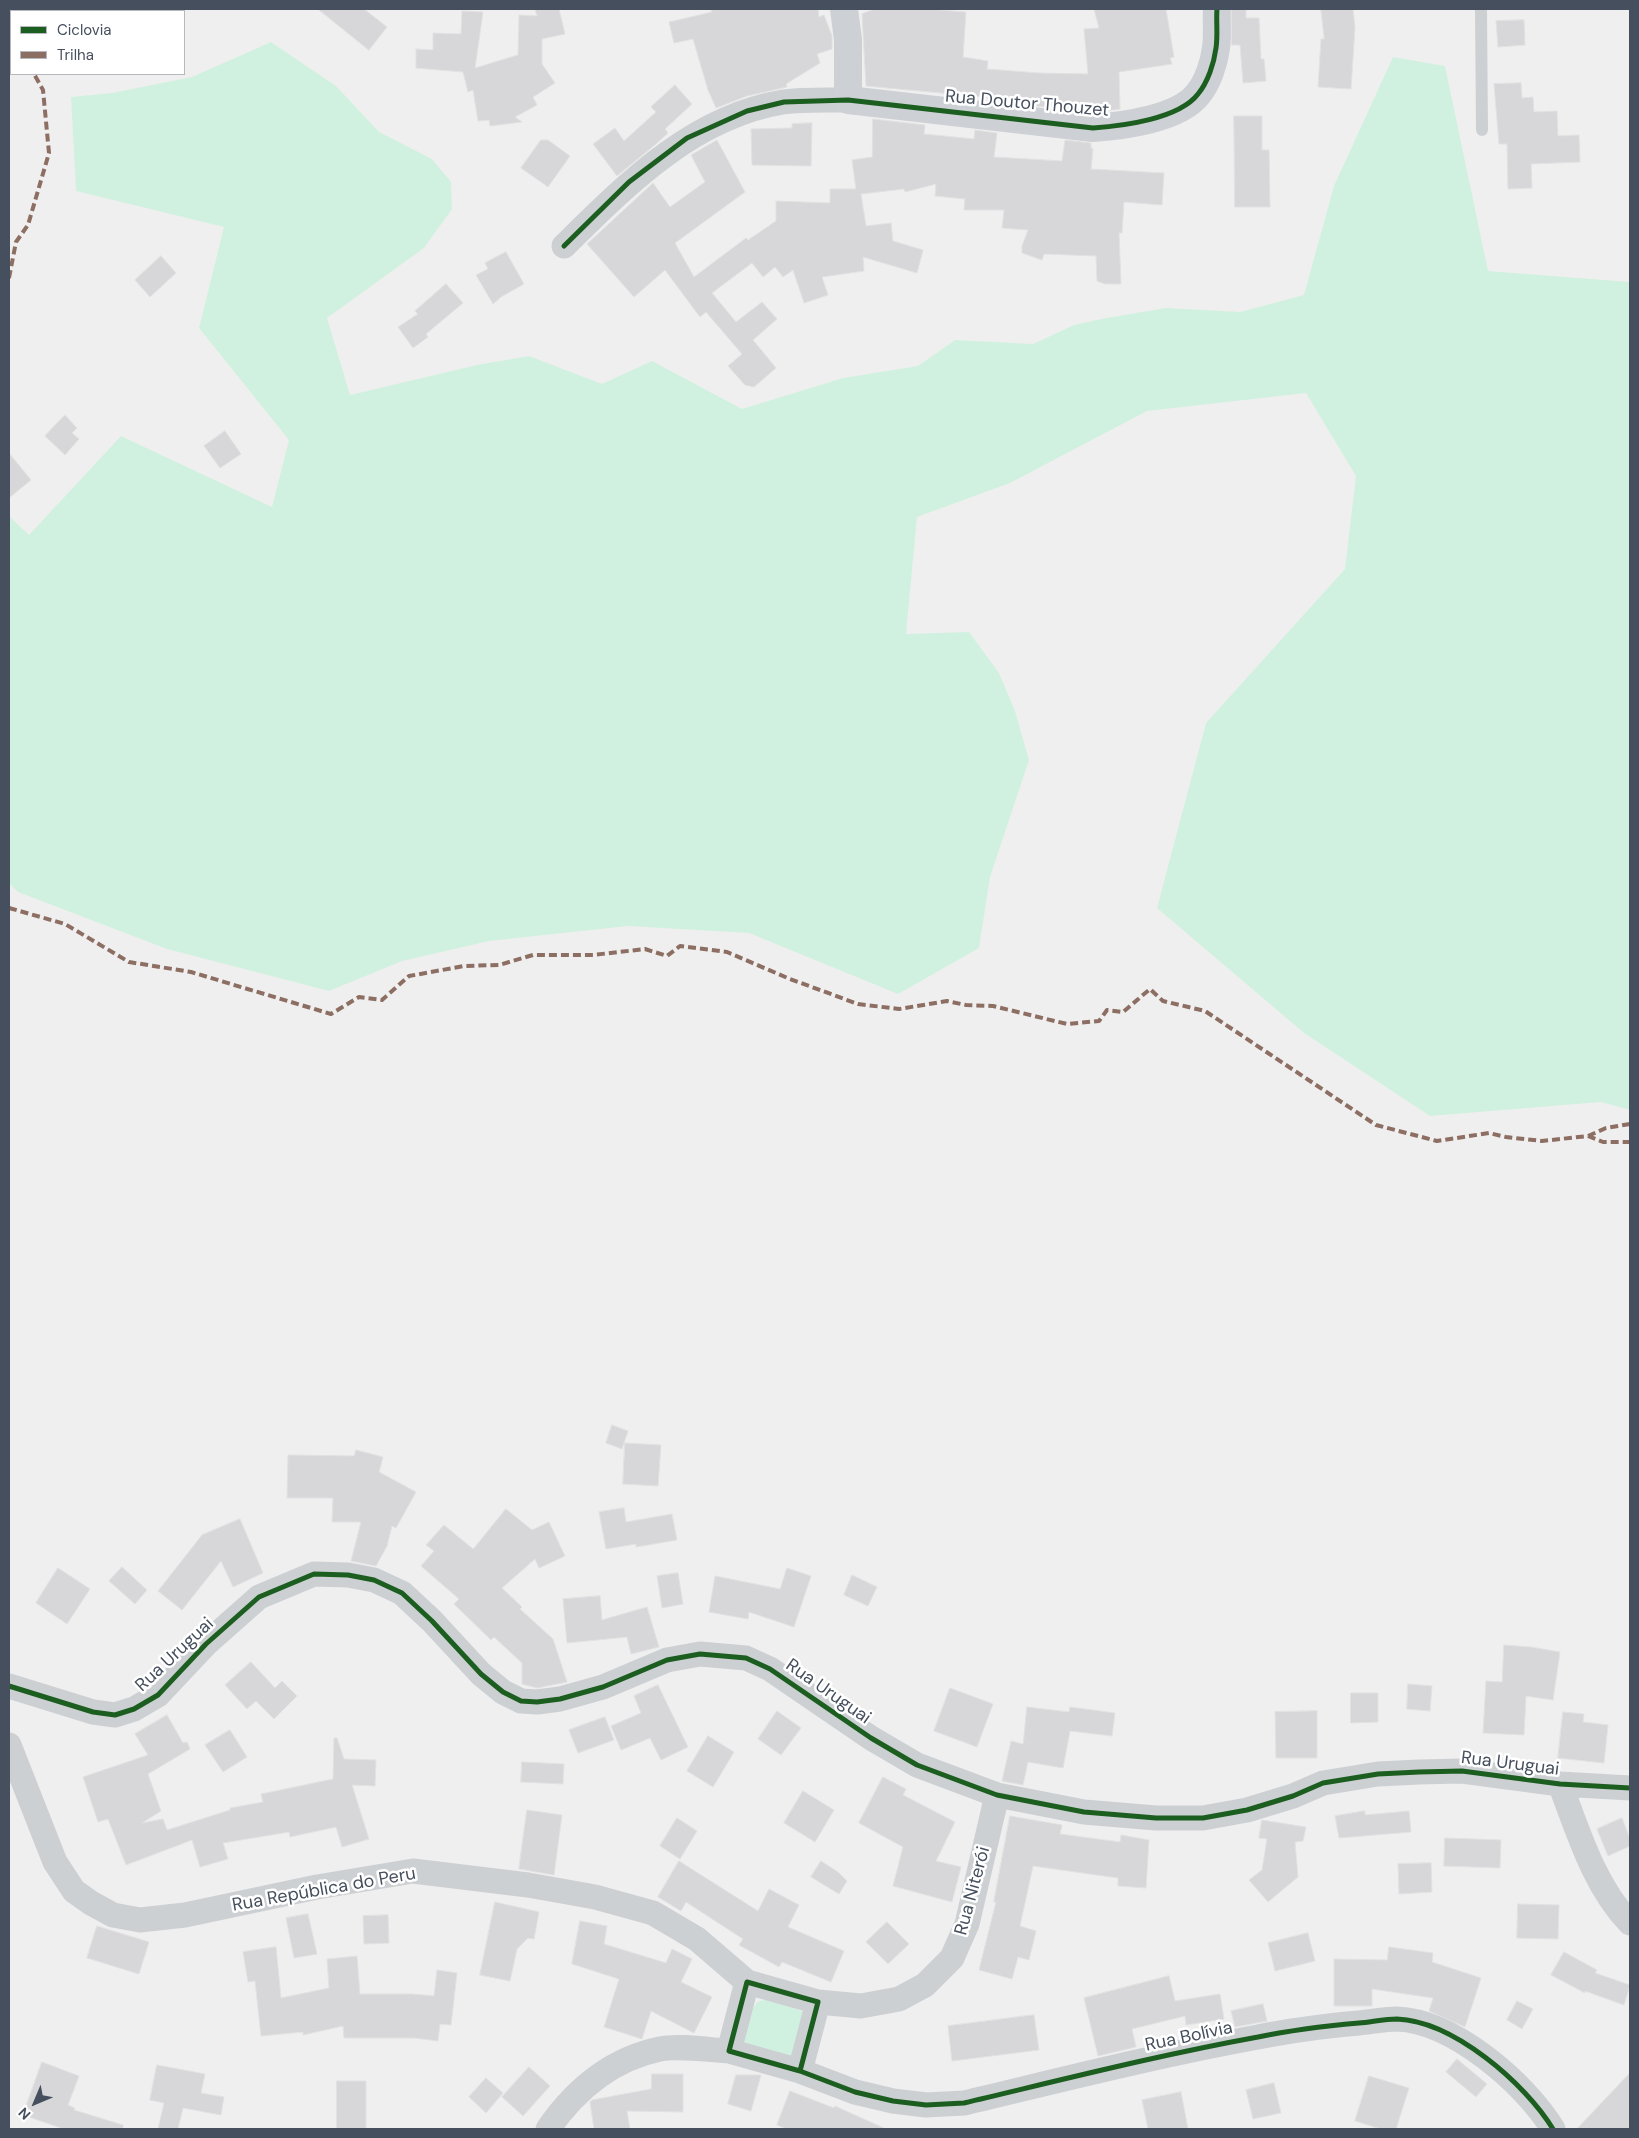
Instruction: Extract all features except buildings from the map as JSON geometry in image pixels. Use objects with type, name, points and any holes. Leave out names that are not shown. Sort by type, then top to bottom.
[{"type":"street","points":[[564,246],[629,182],[687,138],[748,111],[784,102],[848,100],[848,40],[844,9]]},
{"type":"street","name":"Rua Doutor Thouzet","points":[[848,100],[1093,128],[1150,120],[1178,109],[1197,96],[1209,74],[1216,48],[1217,9]]},
{"type":"street","name":"Rua Uruguai","points":[[9,1686],[93,1712],[115,1715],[134,1709],[158,1695],[206,1644],[259,1596],[314,1574],[348,1575],[374,1580],[402,1593],[432,1621],[481,1674],[502,1692],[521,1701],[537,1702],[560,1699],[603,1687],[666,1660],[675,1658],[700,1654],[746,1658],[792,1682],[871,1738],[917,1765],[997,1794],[1084,1812],[1156,1818],[1203,1818],[1247,1810],[1293,1796],[1323,1782],[1378,1774],[1462,1770],[1560,1784],[1630,1788]]},
{"type":"street","name":"Rua República do Peru","points":[[9,1745],[55,1862],[74,1891],[113,1916],[140,1920],[185,1915],[317,1887],[413,1872],[528,1885],[595,1896],[653,1913],[697,1939],[747,1982]]},
{"type":"street","points":[[1560,1784],[1588,1854],[1612,1902],[1630,1923]]},
{"type":"street","name":"Rua Niterói","points":[[747,1982],[818,2002],[861,2006],[899,1999],[924,1985],[952,1958],[967,1924],[997,1794]]},
{"type":"street","points":[[729,2051],[747,1982]]},
{"type":"street","points":[[800,2071],[818,2002]]},
{"type":"street","name":"Rua Bolívia","points":[[548,2129],[560,2112],[581,2089],[610,2067],[661,2049],[729,2051],[800,2071],[855,2092],[892,2101],[926,2105],[964,2103],[1193,2048],[1295,2030],[1398,2019],[1430,2027],[1468,2044],[1499,2068],[1523,2092],[1553,2129]]},
{"type":"lane","points":[[1481,9],[1482,130]]},
{"type":"green space","points":[[271,42],[336,86],[379,132],[432,159],[451,182],[452,209],[424,248],[327,318],[350,395],[477,365],[529,356],[602,384],[652,361],[742,409],[843,378],[918,366],[955,340],[1033,344],[1074,325],[1101,319],[1166,308],[1240,312],[1304,295],[1334,186],[1393,57],[1445,66],[1488,271],[1630,282],[1630,1110],[1601,1102],[1430,1116],[1304,1033],[1157,908],[1206,723],[1345,569],[1356,476],[1306,393],[1147,411],[1010,483],[917,517],[906,634],[969,632],[999,673],[1015,711],[1029,760],[990,877],[979,948],[898,994],[749,933],[628,926],[489,941],[402,961],[329,991],[167,949],[18,892],[9,883],[9,516],[29,535],[121,436],[272,507],[289,440],[199,328],[224,227],[76,191],[71,97],[112,93],[192,77]]},
{"type":"green space","points":[[767,1999],[802,2011],[806,2017],[795,2055],[786,2058],[744,2047],[741,2040],[745,2022],[757,2002]]},
{"type":"marked path","points":[[9,278],[16,242],[28,225],[49,153],[43,90],[35,75]]},
{"type":"marked path","points":[[9,908],[65,924],[129,962],[191,972],[331,1014],[359,997],[382,1000],[409,976],[464,966],[499,965],[533,955],[593,955],[645,949],[667,956],[680,946],[727,952],[790,979],[858,1004],[899,1009],[947,1001],[966,1005],[993,1006],[1067,1024],[1099,1021],[1107,1010],[1123,1012],[1150,989],[1163,1001],[1205,1011],[1376,1125],[1437,1141],[1489,1133],[1542,1141],[1588,1136],[1603,1142],[1630,1142]]},
{"type":"marked path","points":[[1588,1136],[1606,1128],[1630,1124]]},
{"type":"cycle path","points":[[564,246],[629,182],[687,138],[747,111],[784,102],[848,100],[1093,128],[1149,120],[1178,110],[1198,94],[1210,72],[1217,38],[1217,9]]},
{"type":"cycle path","points":[[9,1686],[93,1712],[115,1715],[134,1709],[158,1695],[206,1644],[259,1597],[314,1574],[348,1575],[374,1580],[402,1593],[432,1621],[481,1674],[503,1692],[521,1701],[537,1702],[560,1699],[603,1687],[667,1660],[700,1654],[746,1658],[770,1669],[871,1738],[917,1765],[997,1795],[1084,1812],[1156,1818],[1203,1818],[1247,1810],[1293,1796],[1323,1783],[1378,1774],[1419,1772],[1462,1771],[1560,1784],[1630,1788]]},
{"type":"cycle path","points":[[800,2071],[818,2002],[747,1982],[729,2051],[800,2071],[855,2092],[893,2101],[926,2105],[964,2103],[1221,2044],[1296,2030],[1397,2019],[1419,2022],[1464,2043],[1506,2075],[1525,2093],[1541,2111],[1553,2129]]}]
